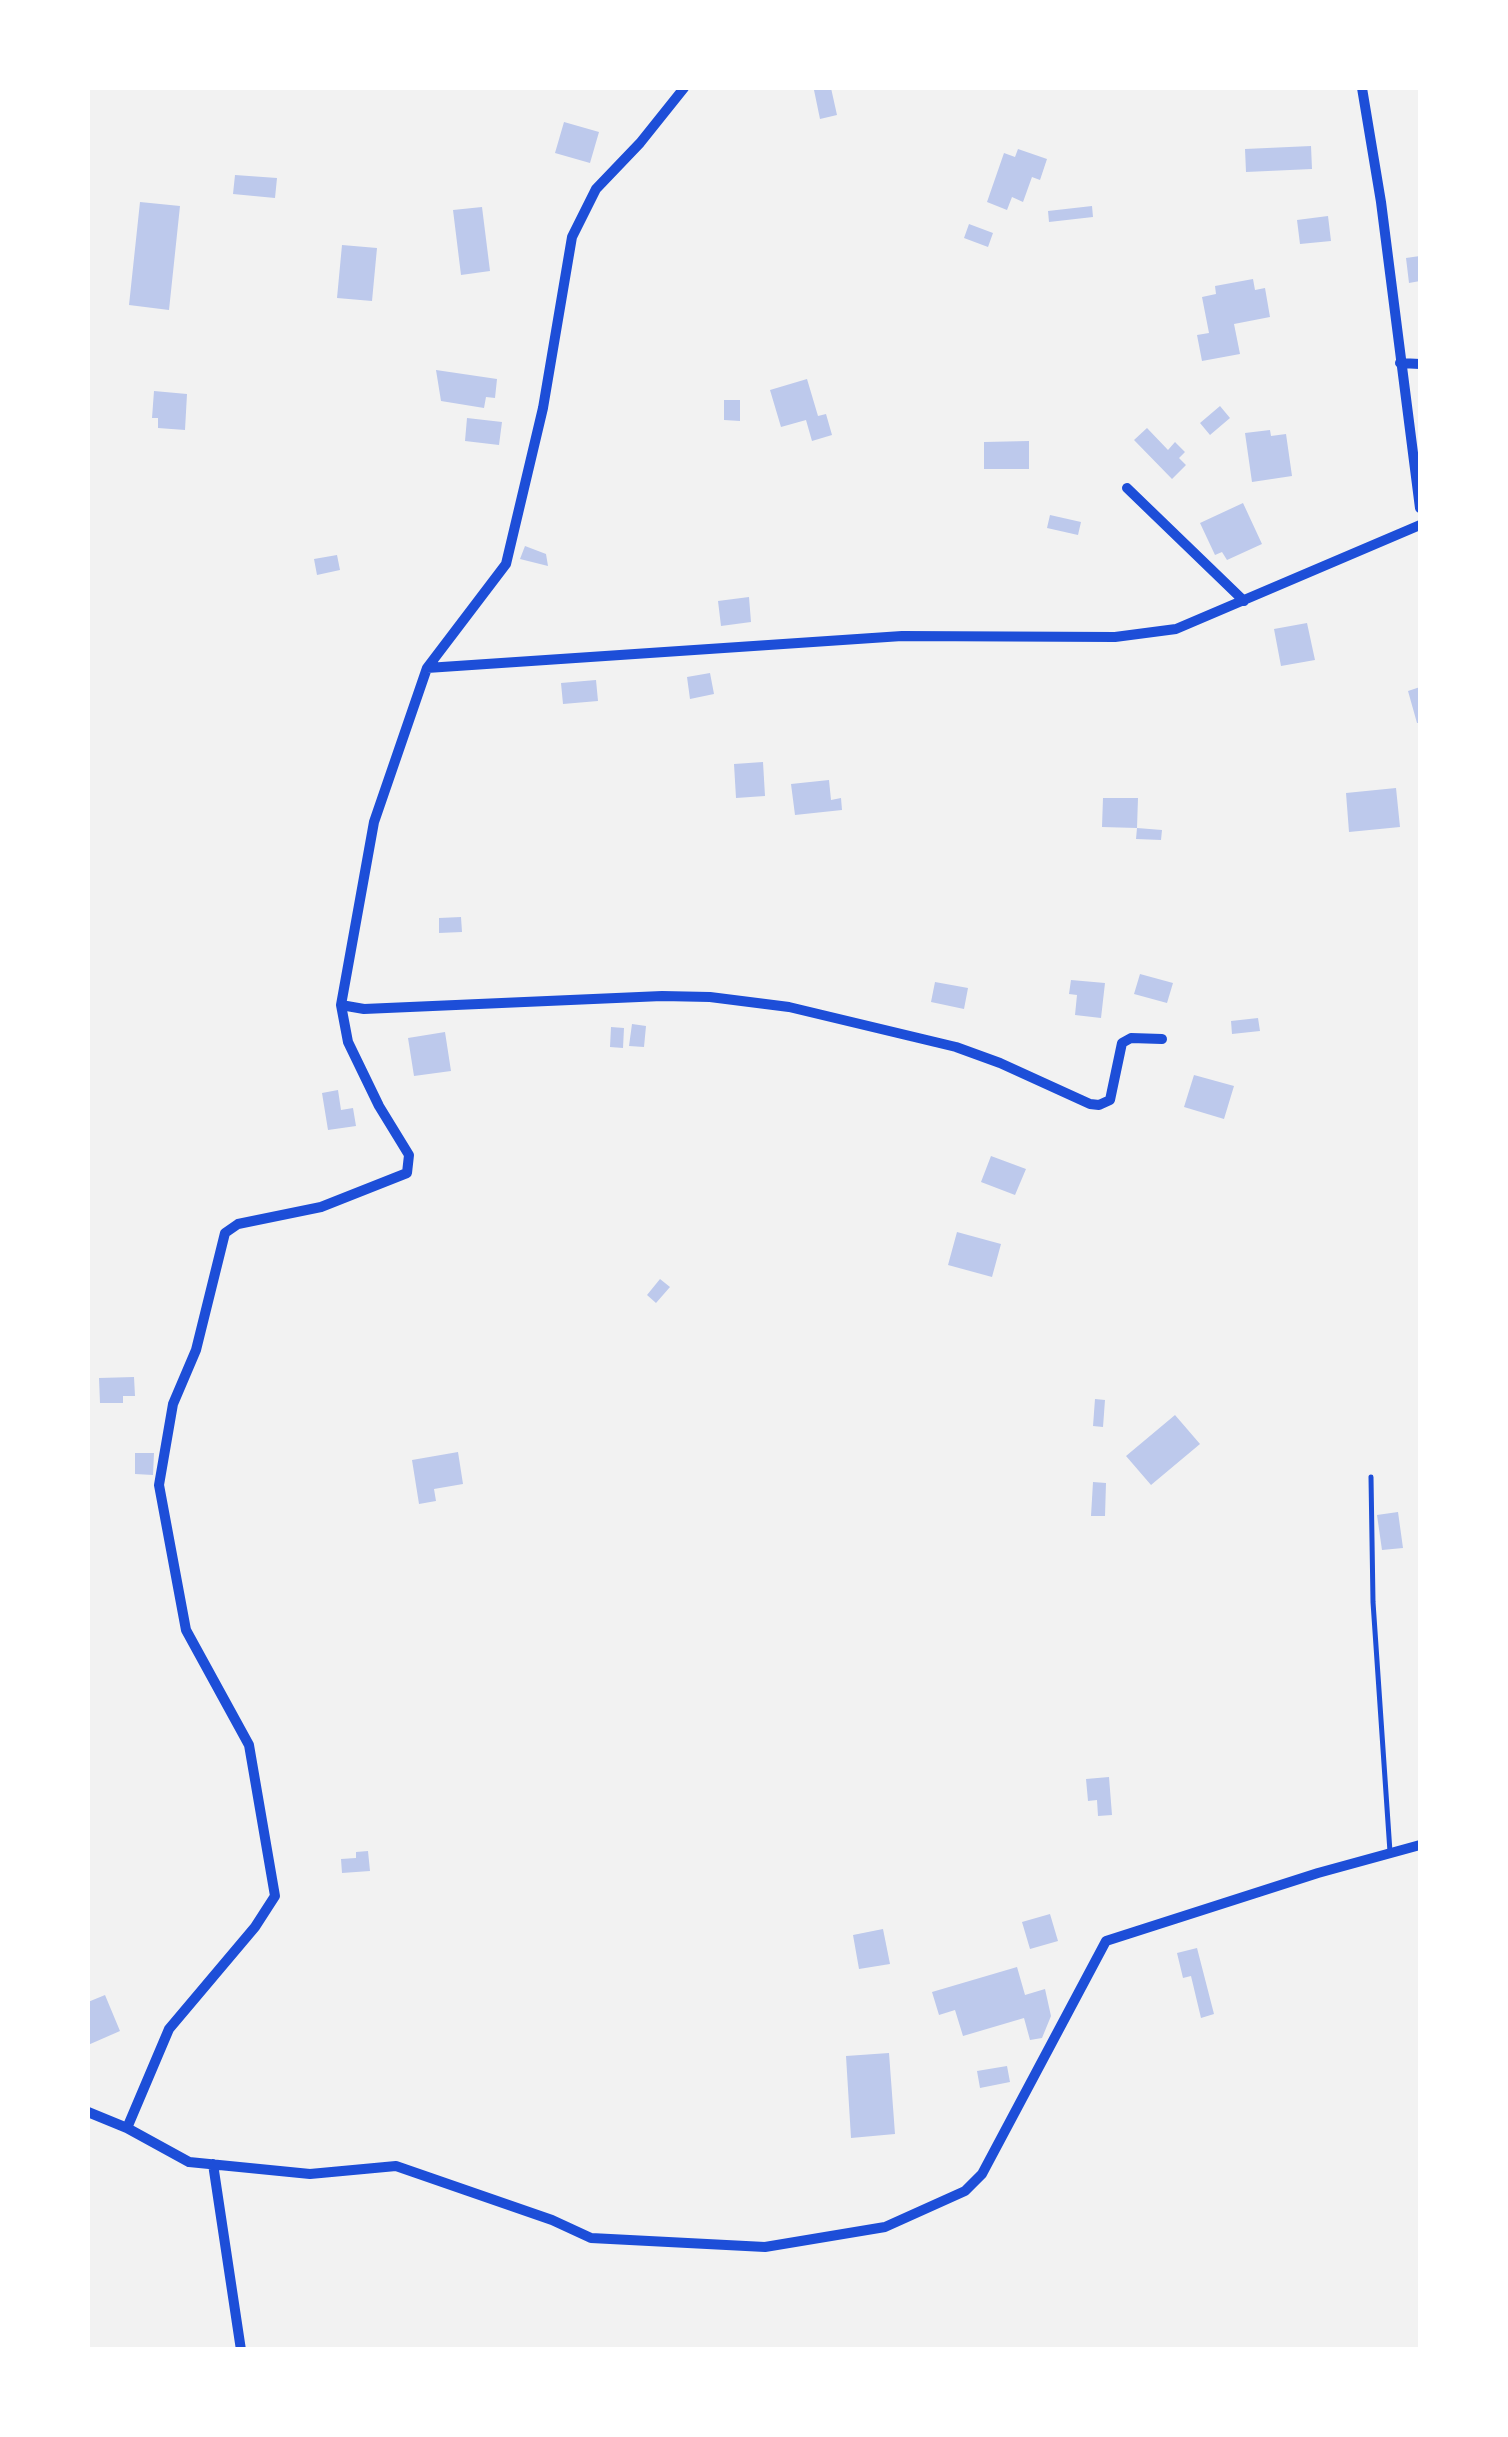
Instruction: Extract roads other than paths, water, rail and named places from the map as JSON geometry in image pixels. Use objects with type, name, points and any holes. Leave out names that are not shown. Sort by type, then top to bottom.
[{"type":"street","points":[[127,2128],[170,2030],[256,1927],[275,1896],[249,1745],[186,1630],[159,1485],[173,1404],[196,1350],[225,1233],[238,1224],[321,1207],[406,1172],[409,1156],[348,1042],[341,1005],[374,822],[428,668],[506,564],[543,408],[572,237],[596,189],[640,144],[684,88]]},
{"type":"street","points":[[1362,88],[1381,202],[1420,508]]},
{"type":"street","points":[[1400,364],[1420,364]]},
{"type":"street","points":[[1127,488],[1244,601]]},
{"type":"street","points":[[428,668],[902,636],[1115,637],[1176,629],[1420,524]]},
{"type":"street","points":[[341,1005],[364,1009],[662,996],[769,1004],[956,1047],[1099,1105],[1110,1100],[1115,1089],[1122,1043],[1131,1038],[1162,1039]]},
{"type":"street","points":[[88,2112],[127,2128],[188,2162],[310,2174],[396,2166],[552,2220],[591,2238],[766,2247],[885,2227],[965,2191],[982,2174],[1106,1941],[1318,1873],[1420,1845]]},
{"type":"street","points":[[213,2164],[241,2350]]},
{"type":"lane","points":[[1371,1477],[1373,1602],[1390,1855]]}]
